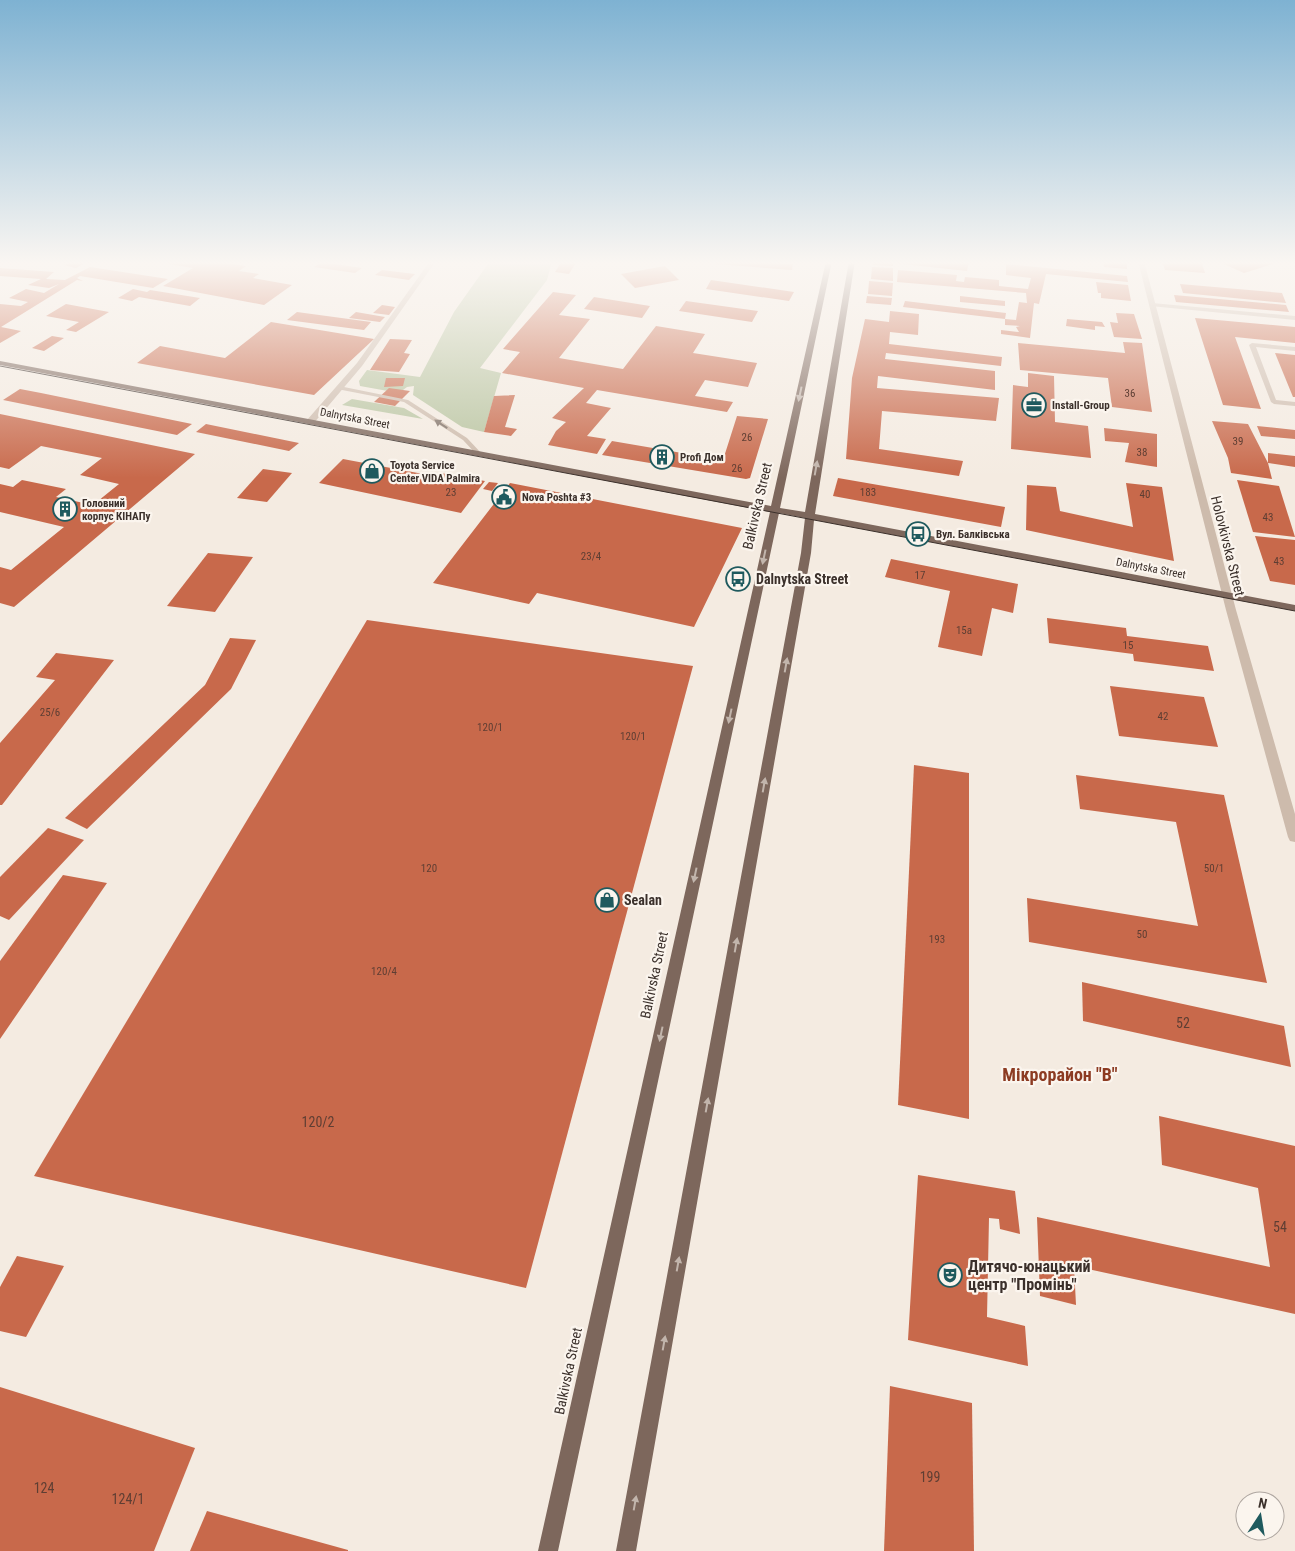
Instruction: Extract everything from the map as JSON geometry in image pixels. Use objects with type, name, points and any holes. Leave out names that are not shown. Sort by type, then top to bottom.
[{"type":"main road","name":"Balkivska Street","points":[[548,1551],[814,333]]},
{"type":"main road","points":[[626,1551],[803,572],[810,516],[840,333]]},
{"type":"main road","name":"Dalnytska Street","points":[[0,363],[1295,608]]},
{"type":"street","points":[[310,422],[324,408],[383,333]]},
{"type":"street","name":"Holovkivska Street","points":[[1159,333],[1227,595],[1295,837]]},
{"type":"lane","points":[[1295,348],[1252,345],[1274,402],[1295,404]]},
{"type":"lane","points":[[339,388],[406,401],[465,439],[479,454]]},
{"type":"green space","points":[[443,333],[506,333],[480,368],[501,373],[484,432],[462,427],[413,395],[414,386],[407,387],[399,393],[360,386],[359,381],[367,370],[420,377]]},
{"type":"green space","points":[[352,399],[404,408],[423,419],[342,405]]},
{"type":"building","points":[[0,333],[17,333],[0,343]]},
{"type":"building","points":[[256,333],[340,333],[374,339],[314,395],[137,363],[160,346],[225,358]]},
{"type":"building","points":[[517,333],[579,333],[559,358],[623,369],[650,333],[701,333],[705,334],[693,353],[757,363],[748,387],[705,380],[695,396],[733,402],[727,412],[597,390],[586,403],[611,408],[587,436],[606,439],[597,454],[548,445],[556,431],[566,422],[552,418],[584,388],[502,373],[520,352],[503,349]]},
{"type":"building","points":[[862,333],[890,333],[889,344],[1002,357],[1001,366],[886,353],[885,359],[995,371],[995,390],[878,376],[877,388],[999,398],[996,421],[882,411],[879,449],[963,461],[959,476],[846,459],[852,378]]},
{"type":"building","points":[[1001,333],[1031,333],[1030,338]]},
{"type":"building","points":[[1113,333],[1140,333],[1142,339],[1114,337]]},
{"type":"building","points":[[1200,333],[1295,333],[1295,343],[1235,337],[1261,409],[1223,405]]},
{"type":"building","points":[[52,336],[64,338],[44,351],[32,348]]},
{"type":"building","points":[[390,339],[412,340],[404,353],[410,354],[399,372],[370,370]]},
{"type":"building","points":[[1123,342],[1142,343],[1152,412],[1112,407],[1108,378],[1020,370],[1018,343],[1125,353]]},
{"type":"building","points":[[1275,353],[1295,355],[1295,397],[1293,397]]},
{"type":"building","name":"Install-Group","points":[[1028,373],[1054,376],[1055,422],[1088,426],[1091,458],[1011,449],[1013,385],[1028,387]]},
{"type":"building","points":[[386,378],[405,378],[403,386],[384,387]]},
{"type":"building","points":[[389,388],[410,391],[395,406],[374,402]]},
{"type":"building","points":[[20,389],[192,424],[177,435],[3,400]]},
{"type":"building","points":[[515,395],[505,427],[517,429],[511,436],[484,432],[494,396]]},
{"type":"building","name":"Головний корпус КІНАПу","points":[[0,414],[195,454],[14,607],[0,603],[0,567],[11,570],[64,527],[0,512],[0,484],[13,487],[22,480],[66,489],[56,497],[93,505],[119,484],[80,475],[102,458],[41,446],[9,469],[0,467]]},
{"type":"building","points":[[737,416],[768,419],[750,478],[746,479],[602,455],[612,441],[723,460]]},
{"type":"building","points":[[1212,421],[1248,424],[1268,463],[1272,479],[1231,473],[1228,458]]},
{"type":"building","points":[[206,424],[299,443],[289,451],[196,432]]},
{"type":"building","points":[[1257,426],[1295,430],[1295,439],[1261,436]]},
{"type":"building","points":[[1104,428],[1157,434],[1157,467],[1125,462],[1129,443],[1105,441]]},
{"type":"building","points":[[1268,453],[1295,456],[1295,467],[1268,463]]},
{"type":"building","points":[[343,459],[439,477],[441,473],[485,481],[461,513],[319,483]]},
{"type":"building","points":[[263,469],[292,473],[267,502],[237,498]]},
{"type":"building","points":[[838,478],[1005,507],[1001,527],[833,496]]},
{"type":"building","points":[[1237,480],[1279,486],[1295,537],[1253,532]]},
{"type":"building","points":[[489,482],[498,483],[492,491],[483,489]]},
{"type":"building","points":[[510,483],[742,528],[694,627],[537,593],[529,604],[433,583]]},
{"type":"building","points":[[1126,483],[1162,487],[1174,561],[1026,530],[1027,485],[1056,487],[1060,511],[1133,527]]},
{"type":"building","points":[[1255,536],[1295,540],[1295,585],[1270,581]]},
{"type":"building","points":[[208,553],[253,557],[215,612],[167,606]]},
{"type":"building","points":[[891,559],[1018,584],[1013,613],[992,608],[982,656],[938,647],[950,591],[885,577]]},
{"type":"building","points":[[1047,618],[1126,628],[1127,636],[1208,646],[1214,671],[1134,661],[1133,654],[1049,643]]},
{"type":"building","points":[[367,620],[693,666],[526,1288],[34,1176]]},
{"type":"building","points":[[230,638],[256,640],[231,689],[87,829],[65,818],[205,685]]},
{"type":"building","points":[[56,653],[114,660],[2,805],[0,805],[0,743],[55,680],[36,677]]},
{"type":"building","points":[[1110,686],[1204,697],[1218,747],[1119,736]]},
{"type":"building","points":[[914,765],[969,773],[969,1119],[898,1105]]},
{"type":"building","points":[[1076,775],[1224,795],[1267,983],[1029,942],[1027,898],[1198,926],[1176,822],[1080,809]]},
{"type":"building","points":[[48,828],[84,840],[9,920],[0,916],[0,877]]},
{"type":"building","points":[[63,875],[107,883],[0,1039],[0,961]]},
{"type":"building","points":[[1082,982],[1284,1026],[1291,1067],[1083,1021]]},
{"type":"building","points":[[1159,1116],[1295,1146],[1295,1314],[1074,1266],[1076,1305],[1040,1296],[1037,1217],[1270,1267],[1258,1188],[1162,1165]]},
{"type":"building","name":"Дитячо-юнацький центр \"Промінь\"","points":[[918,1175],[1015,1191],[1020,1234],[1000,1229],[999,1219],[989,1218],[987,1317],[1025,1326],[1028,1366],[908,1340]]},
{"type":"building","points":[[17,1256],[64,1266],[26,1337],[0,1331],[0,1287]]},
{"type":"building","points":[[890,1386],[972,1403],[974,1551],[884,1551]]},
{"type":"building","points":[[0,1387],[195,1448],[154,1551],[0,1551]]},
{"type":"building","points":[[207,1511],[348,1550],[348,1551],[190,1551]]},
{"type":"tram line","points":[[0,366],[1295,611]]},
{"type":"place","name":"Install-Group","points":[[1034,405]]},
{"type":"place","name":"Profi Дом","points":[[662,457]]},
{"type":"place","name":"Toyota Service Center VIDA Palmira","points":[[372,471]]},
{"type":"place","name":"Nova Poshta #3","points":[[504,497]]},
{"type":"place","name":"Головний корпус КІНАПу","points":[[65,509]]},
{"type":"place","name":"Вул. Балківська","points":[[918,534]]},
{"type":"place","name":"Dalnytska Street","points":[[738,579]]},
{"type":"place","name":"Sealan","points":[[607,900]]},
{"type":"place","name":"Дитячо-юнацький центр \"Промінь\"","points":[[950,1275]]},
{"type":"district","name":"Мікрорайон \"В\"","points":[[1060,1075]]}]
